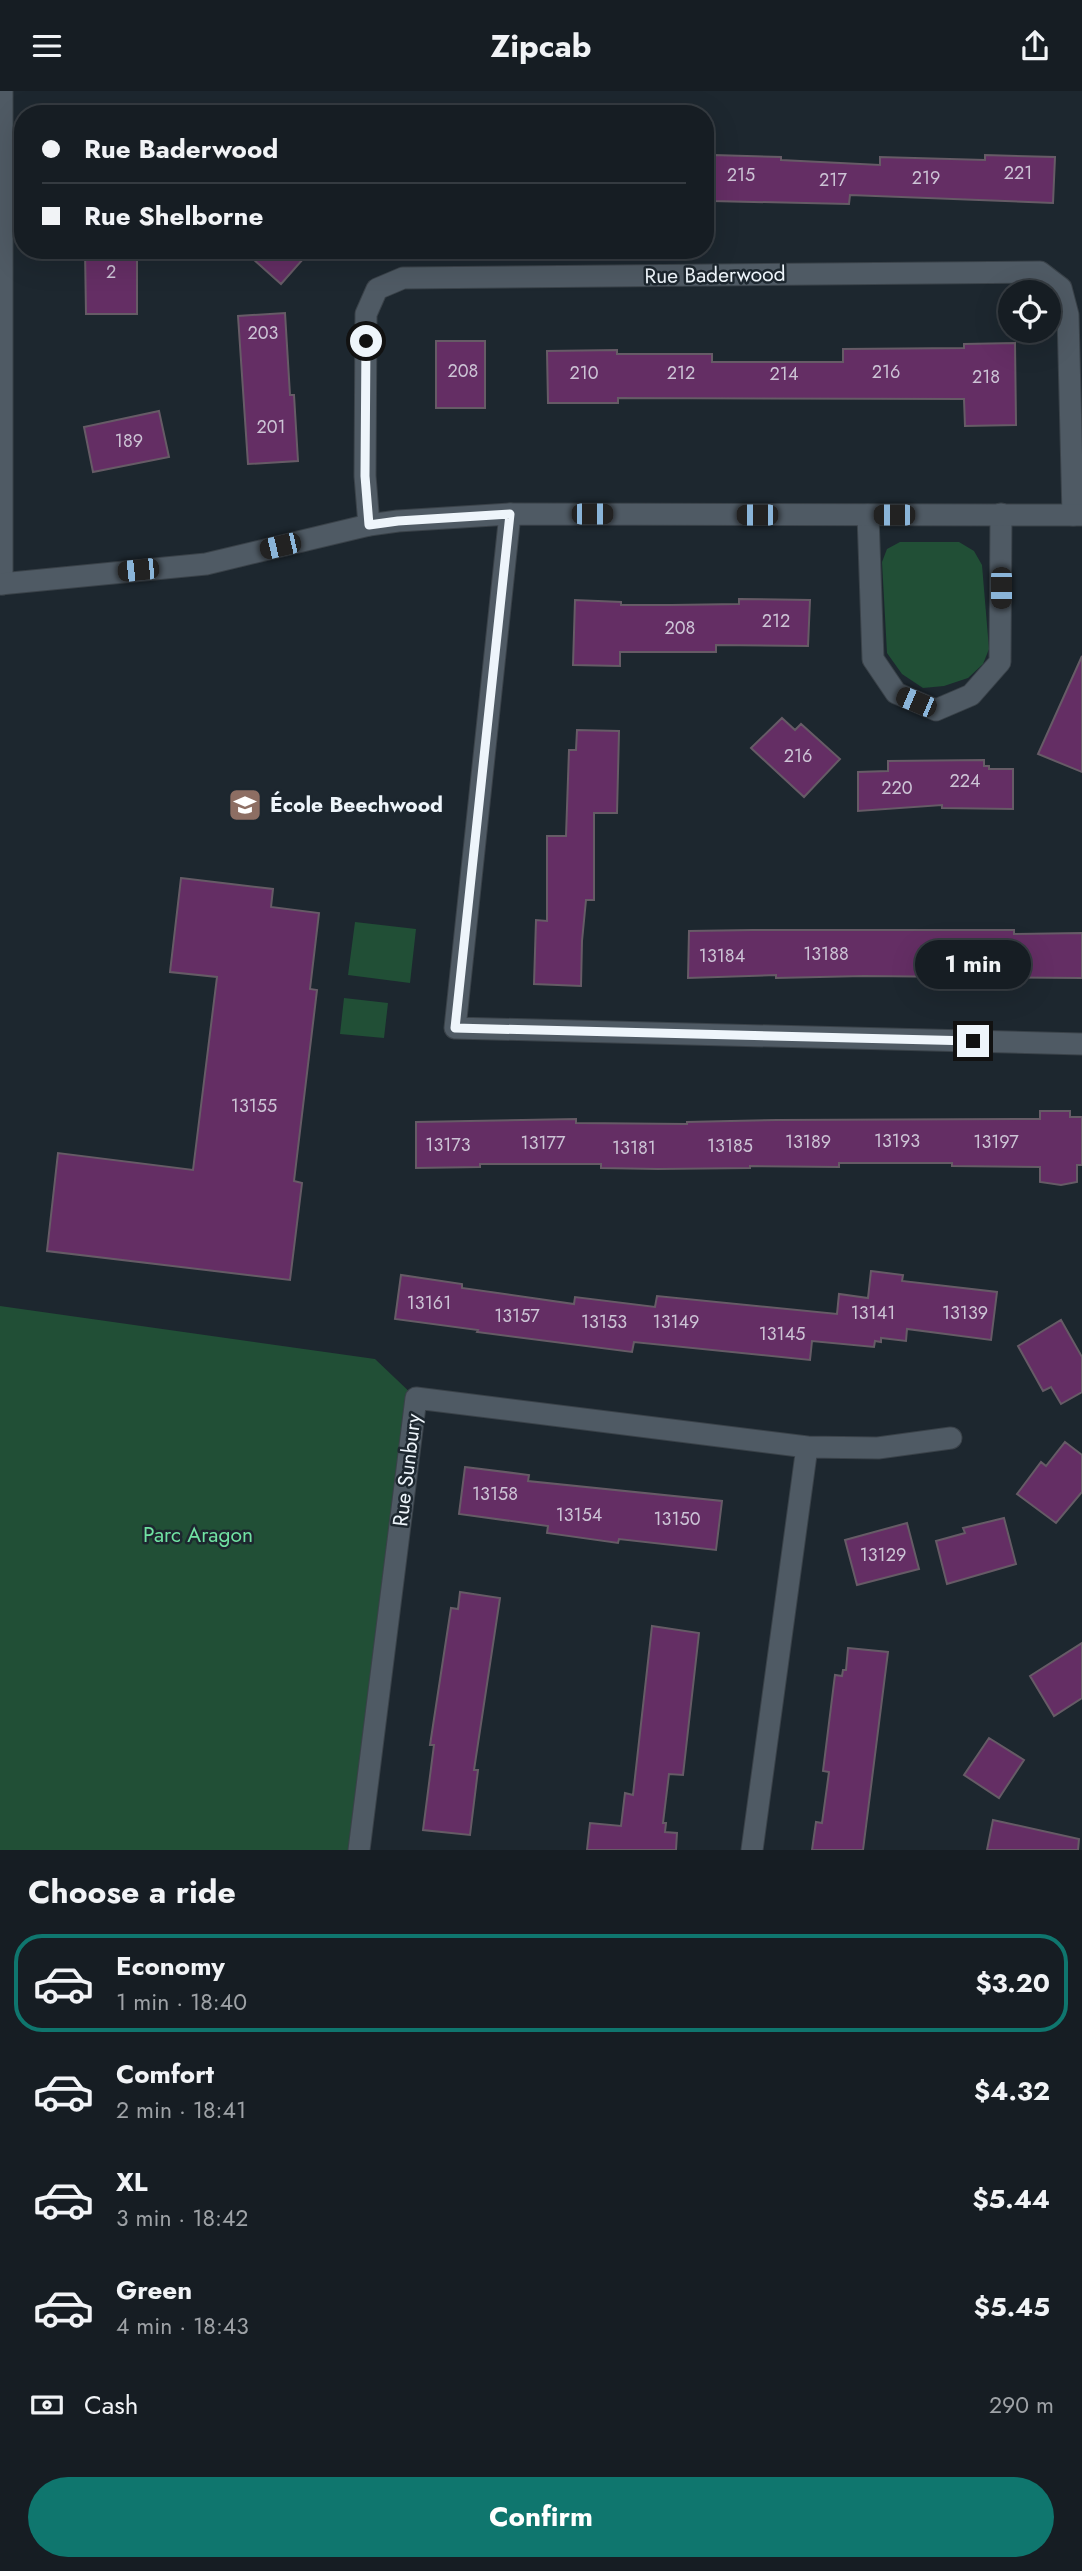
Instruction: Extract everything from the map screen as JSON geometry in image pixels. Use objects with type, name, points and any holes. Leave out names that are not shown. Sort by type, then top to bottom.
[{"type":"street","points":[[2,91],[4,545],[1,584],[206,564],[369,525],[398,521],[510,514],[1077,515]]},
{"type":"street","name":"Rue Baderwood","points":[[369,525],[365,476],[366,314],[377,289],[403,278],[1040,272],[1061,288],[1068,315],[1077,515]]},
{"type":"street","points":[[510,514],[455,1028],[1082,1044]]},
{"type":"street","points":[[867,515],[873,659],[896,693],[936,710],[971,695],[1000,662],[1001,514]]},
{"type":"street","name":"Rue Sunbury","points":[[359,1850],[416,1398],[807,1447],[878,1448],[951,1438]]},
{"type":"street","points":[[752,1850],[807,1447]]},
{"type":"green space","points":[[900,542],[959,542],[974,551],[982,565],[989,649],[983,664],[968,678],[944,686],[923,688],[902,674],[887,653],[882,562],[887,549]]},
{"type":"green space","points":[[355,922],[416,929],[410,983],[348,975]]},
{"type":"green space","points":[[344,998],[388,1003],[384,1038],[340,1034]]},
{"type":"green space","name":"Parc Aragon","points":[[0,1306],[375,1359],[416,1398],[359,1850],[0,1850]]},
{"type":"building","points":[[714,155],[880,165],[880,157],[985,160],[985,155],[1055,157],[1053,203],[850,195],[849,204],[714,201]]},
{"type":"building","points":[[85,259],[137,259],[137,314],[86,314]]},
{"type":"building","points":[[253,259],[303,259],[281,284]]},
{"type":"building","points":[[285,313],[290,395],[294,395],[298,461],[248,464],[238,316]]},
{"type":"building","points":[[436,341],[485,341],[485,408],[436,408]]},
{"type":"building","points":[[1015,343],[1016,425],[965,426],[964,399],[618,398],[618,403],[548,403],[547,351],[617,350],[617,354],[712,354],[712,362],[843,362],[843,349],[964,348],[964,344]]},
{"type":"building","points":[[159,411],[169,457],[93,472],[84,427]]},
{"type":"building","points":[[739,599],[810,600],[808,646],[716,645],[716,652],[620,652],[620,666],[573,665],[575,600],[621,602],[621,605],[671,605],[739,604]]},
{"type":"building","points":[[1082,656],[1082,772],[1038,754]]},
{"type":"building","points":[[782,718],[795,730],[801,724],[840,759],[804,797],[751,748]]},
{"type":"building","points":[[577,730],[619,731],[617,813],[594,813],[594,900],[586,900],[581,986],[534,984],[536,920],[547,921],[547,836],[566,836],[569,750],[576,750]]},
{"type":"building","points":[[984,760],[984,766],[989,766],[989,769],[1013,769],[1013,809],[942,808],[942,805],[858,811],[858,772],[888,771],[888,761]]},
{"type":"building","points":[[181,878],[273,889],[271,907],[319,913],[310,989],[317,990],[294,1181],[302,1183],[290,1280],[47,1251],[58,1153],[193,1170],[217,977],[170,972]]},
{"type":"building","points":[[1014,930],[1014,934],[1082,933],[1082,978],[776,978],[776,975],[688,978],[689,931]]},
{"type":"building","points":[[1040,1111],[1070,1111],[1070,1117],[1082,1117],[1082,1165],[1077,1165],[1077,1182],[1061,1185],[1040,1182],[1040,1167],[952,1166],[952,1163],[839,1163],[839,1167],[658,1169],[601,1168],[601,1164],[480,1164],[480,1167],[416,1168],[416,1122],[576,1119],[576,1123],[687,1124],[777,1120],[1040,1119]]},
{"type":"building","points":[[871,1271],[903,1275],[902,1281],[997,1292],[991,1340],[907,1329],[906,1341],[881,1338],[881,1342],[875,1341],[874,1347],[812,1341],[810,1360],[634,1342],[632,1352],[395,1319],[401,1275],[462,1284],[462,1288],[574,1304],[575,1297],[655,1307],[657,1296],[837,1314],[839,1294],[868,1298]]},
{"type":"building","points":[[1061,1320],[1082,1357],[1082,1392],[1061,1404],[1051,1387],[1043,1391],[1018,1346]]},
{"type":"building","points":[[1065,1442],[1082,1455],[1082,1492],[1056,1523],[1017,1494],[1041,1462],[1046,1466]]},
{"type":"building","points":[[465,1467],[529,1475],[528,1481],[722,1501],[716,1550],[619,1539],[618,1543],[547,1533],[548,1526],[459,1514]]},
{"type":"building","points":[[1004,1518],[1016,1564],[947,1584],[936,1541],[965,1533],[963,1528]]},
{"type":"building","points":[[907,1523],[919,1569],[857,1585],[845,1540]]},
{"type":"building","points":[[460,1592],[500,1598],[474,1770],[478,1770],[470,1835],[423,1830],[434,1745],[430,1745],[451,1608],[458,1609]]},
{"type":"building","points":[[652,1626],[699,1633],[683,1775],[669,1774],[663,1823],[666,1823],[665,1832],[677,1833],[676,1850],[587,1850],[590,1823],[621,1826],[625,1793],[633,1795]]},
{"type":"building","points":[[1082,1643],[1082,1698],[1054,1716],[1030,1676]]},
{"type":"building","points":[[848,1648],[888,1652],[863,1850],[812,1850],[816,1822],[822,1823],[829,1772],[823,1771],[835,1675],[842,1676],[843,1670],[846,1670]]},
{"type":"building","points":[[989,1738],[1024,1760],[999,1798],[964,1775]]},
{"type":"building","points":[[993,1820],[1079,1839],[1078,1850],[987,1850]]},
{"type":"place","name":"École Beechwood","points":[[245,805]]},
{"type":"route","points":[[366,341],[365,476],[369,525],[510,514],[455,1028],[973,1041]]}]
